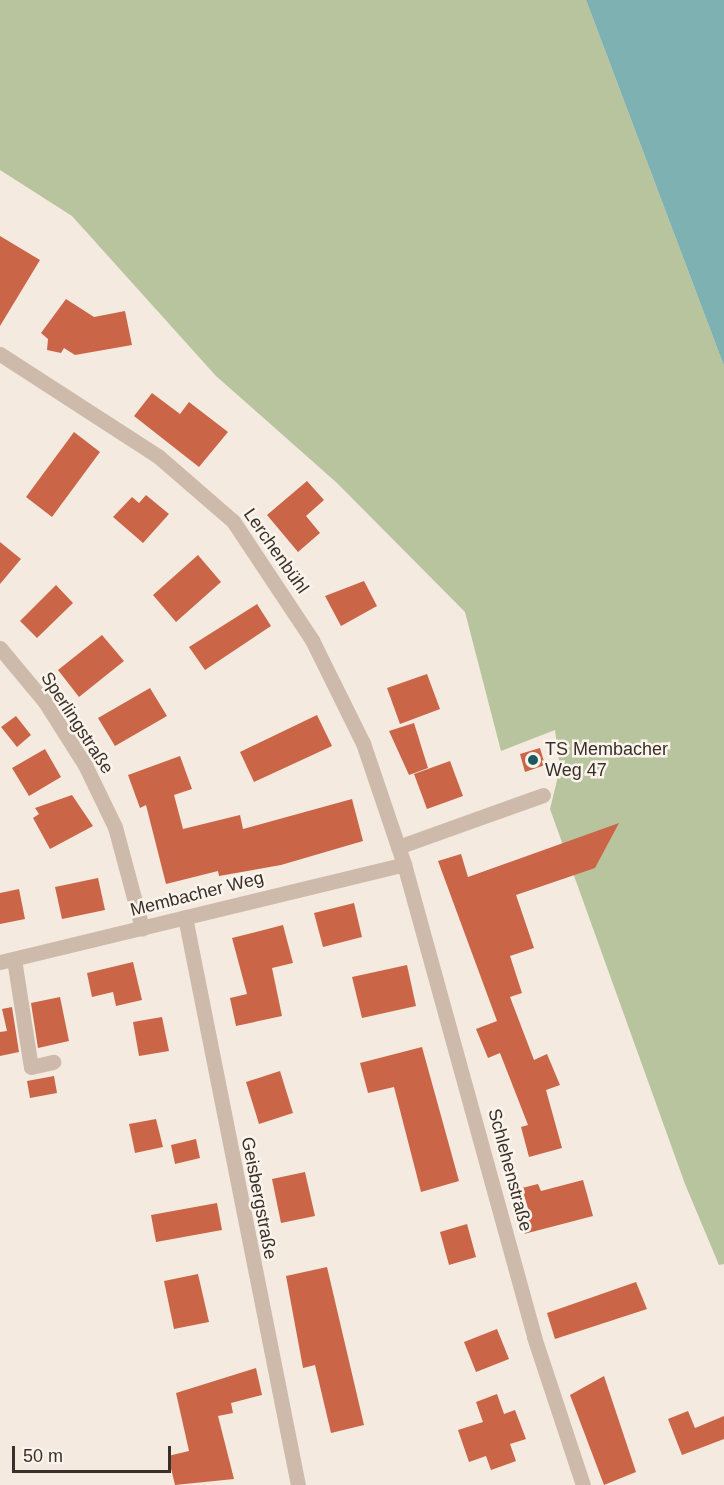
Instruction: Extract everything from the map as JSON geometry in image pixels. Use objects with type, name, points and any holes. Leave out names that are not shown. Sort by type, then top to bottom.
[{"type":"street","name":"Lerchenbühl","points":[[0,354],[159,457],[233,521],[312,640],[363,744],[404,864]]},
{"type":"street","name":"Sperlingstraße","points":[[0,648],[45,702],[85,765],[115,827],[142,928]]},
{"type":"street","points":[[398,847],[543,795]]},
{"type":"street","name":"Membacher Weg","points":[[7,961],[404,864]]},
{"type":"street","name":"Schlehenstraße","points":[[404,864],[534,1337],[583,1485]]},
{"type":"street","name":"Geisbergstraße","points":[[185,917],[298,1485]]},
{"type":"street","points":[[7,961],[32,1066],[53,1062]]},
{"type":"green space","points":[[0,0],[586,0],[724,366],[724,1264],[719,1265],[685,1184],[550,809],[560,768],[555,730],[501,751],[465,612],[337,483],[216,376],[72,216],[0,170]]},
{"type":"water","points":[[586,0],[724,0],[724,366]]},
{"type":"building","points":[[0,236],[40,260],[0,326]]},
{"type":"building","points":[[66,299],[94,317],[125,311],[132,345],[75,355],[64,348],[61,353],[47,350],[48,339],[41,333]]},
{"type":"building","points":[[152,393],[180,414],[189,402],[228,432],[199,467],[134,416]]},
{"type":"building","points":[[74,432],[100,452],[52,517],[26,497]]},
{"type":"building","points":[[307,481],[324,500],[306,516],[320,533],[298,552],[267,515]]},
{"type":"building","points":[[146,495],[169,514],[143,543],[113,517],[132,497],[139,503]]},
{"type":"building","points":[[0,542],[21,559],[0,584]]},
{"type":"building","points":[[198,555],[221,582],[176,622],[153,595]]},
{"type":"building","points":[[364,581],[377,606],[341,626],[325,596]]},
{"type":"building","points":[[56,585],[73,603],[37,638],[20,621]]},
{"type":"building","points":[[257,604],[271,626],[205,670],[189,647]]},
{"type":"building","points":[[102,635],[124,661],[79,697],[58,670]]},
{"type":"building","points":[[427,674],[440,709],[400,724],[387,688]]},
{"type":"building","points":[[150,688],[167,716],[115,746],[98,718]]},
{"type":"building","points":[[317,715],[332,746],[254,782],[240,752]]},
{"type":"building","points":[[16,716],[31,735],[17,747],[1,727]]},
{"type":"building","points":[[414,723],[428,768],[409,775],[389,731]]},
{"type":"building","name":"TS Membacher Weg 47","points":[[540,748],[545,765],[525,772],[520,754]]},
{"type":"building","points":[[45,749],[61,777],[29,796],[12,768]]},
{"type":"building","points":[[180,756],[192,789],[174,795],[183,829],[240,815],[243,829],[352,799],[363,841],[281,865],[219,876],[218,871],[166,884],[146,805],[140,808],[128,775]]},
{"type":"building","points":[[450,761],[463,796],[427,809],[414,774]]},
{"type":"building","points":[[72,795],[93,826],[50,849],[33,818],[39,814],[35,808]]},
{"type":"building","points":[[619,823],[595,868],[516,895],[534,948],[510,956],[522,993],[510,997],[534,1060],[547,1054],[560,1085],[546,1090],[562,1148],[529,1157],[521,1127],[528,1125],[500,1053],[488,1058],[476,1029],[497,1021],[438,861],[461,854],[468,877]]},
{"type":"building","points":[[98,878],[105,910],[62,919],[55,887]]},
{"type":"building","points":[[19,889],[25,919],[0,924],[0,893]]},
{"type":"building","points":[[354,903],[362,937],[323,947],[314,913]]},
{"type":"building","points":[[283,925],[293,963],[272,968],[282,1016],[236,1026],[230,998],[247,994],[232,938]]},
{"type":"building","points":[[133,962],[142,1000],[116,1006],[113,992],[92,997],[87,973]]},
{"type":"building","points":[[407,965],[416,1006],[362,1018],[352,977]]},
{"type":"building","points":[[60,997],[69,1041],[38,1048],[31,1003]]},
{"type":"building","points":[[12,1007],[19,1052],[0,1056],[0,1032],[7,1031],[2,1009]]},
{"type":"building","points":[[162,1017],[169,1051],[139,1056],[133,1022]]},
{"type":"building","points":[[422,1047],[459,1181],[421,1192],[394,1087],[368,1093],[360,1063]]},
{"type":"building","points":[[280,1071],[293,1113],[259,1124],[246,1082]]},
{"type":"building","points":[[54,1076],[57,1093],[30,1098],[27,1081]]},
{"type":"building","points":[[156,1119],[163,1147],[135,1153],[129,1124]]},
{"type":"building","points":[[196,1139],[200,1158],[175,1164],[171,1145]]},
{"type":"building","points":[[305,1172],[315,1216],[281,1223],[272,1179]]},
{"type":"building","points":[[583,1180],[593,1216],[524,1234],[520,1218],[530,1215],[522,1188],[538,1184],[541,1191]]},
{"type":"building","points":[[217,1203],[222,1230],[156,1242],[151,1215]]},
{"type":"building","points":[[467,1224],[476,1257],[449,1265],[440,1232]]},
{"type":"building","points":[[327,1267],[364,1425],[331,1433],[315,1365],[303,1368],[286,1276]]},
{"type":"building","points":[[198,1274],[209,1322],[174,1329],[164,1281]]},
{"type":"building","points":[[636,1282],[647,1309],[555,1339],[547,1313]]},
{"type":"building","points":[[497,1329],[509,1359],[476,1372],[464,1342]]},
{"type":"building","points":[[256,1368],[262,1395],[231,1403],[233,1413],[218,1416],[234,1479],[175,1485],[168,1456],[189,1451],[176,1393]]},
{"type":"building","points":[[604,1376],[636,1472],[604,1485],[570,1395]]},
{"type":"building","points":[[497,1394],[504,1414],[515,1410],[526,1439],[510,1444],[516,1461],[491,1470],[486,1456],[469,1462],[458,1430],[483,1422],[476,1402]]},
{"type":"building","points":[[688,1411],[695,1428],[724,1416],[724,1439],[682,1455],[668,1419]]},
{"type":"place","name":"TS Membacher Weg 47","points":[[533,760]]}]
